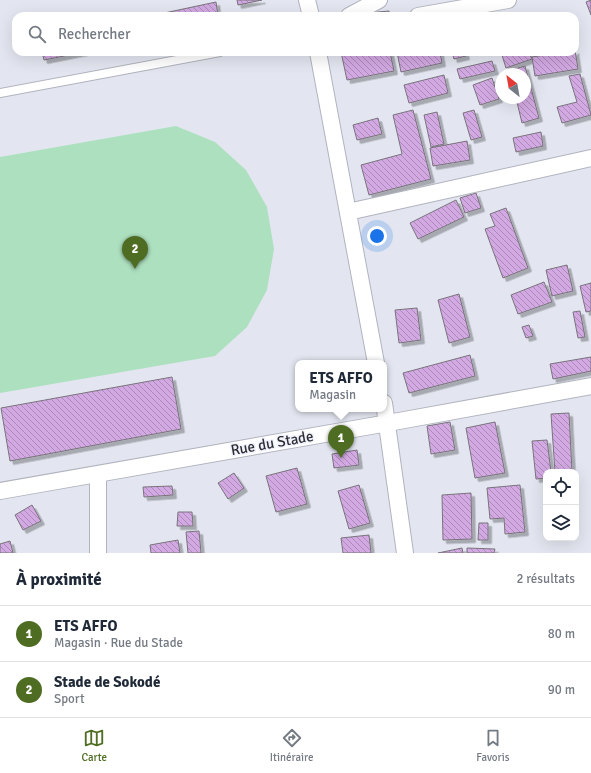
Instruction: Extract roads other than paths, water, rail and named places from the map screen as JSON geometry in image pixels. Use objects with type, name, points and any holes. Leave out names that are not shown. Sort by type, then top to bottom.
[{"type":"street","points":[[308,0],[310,12]]},
{"type":"street","points":[[356,12],[379,0]]},
{"type":"street","points":[[440,12],[508,0]]},
{"type":"street","points":[[319,56],[375,360]]},
{"type":"street","points":[[348,212],[591,158]]},
{"type":"street","name":"Rue du Stade","points":[[0,491],[591,386]]},
{"type":"street","points":[[386,412],[405,553]]},
{"type":"street","points":[[98,474],[98,553]]},
{"type":"lane","points":[[0,93],[199,56]]},
{"type":"place","name":"Stade de Sokodé","points":[[135,269]]},
{"type":"place","name":"ETS AFFO","points":[[341,458]]}]
